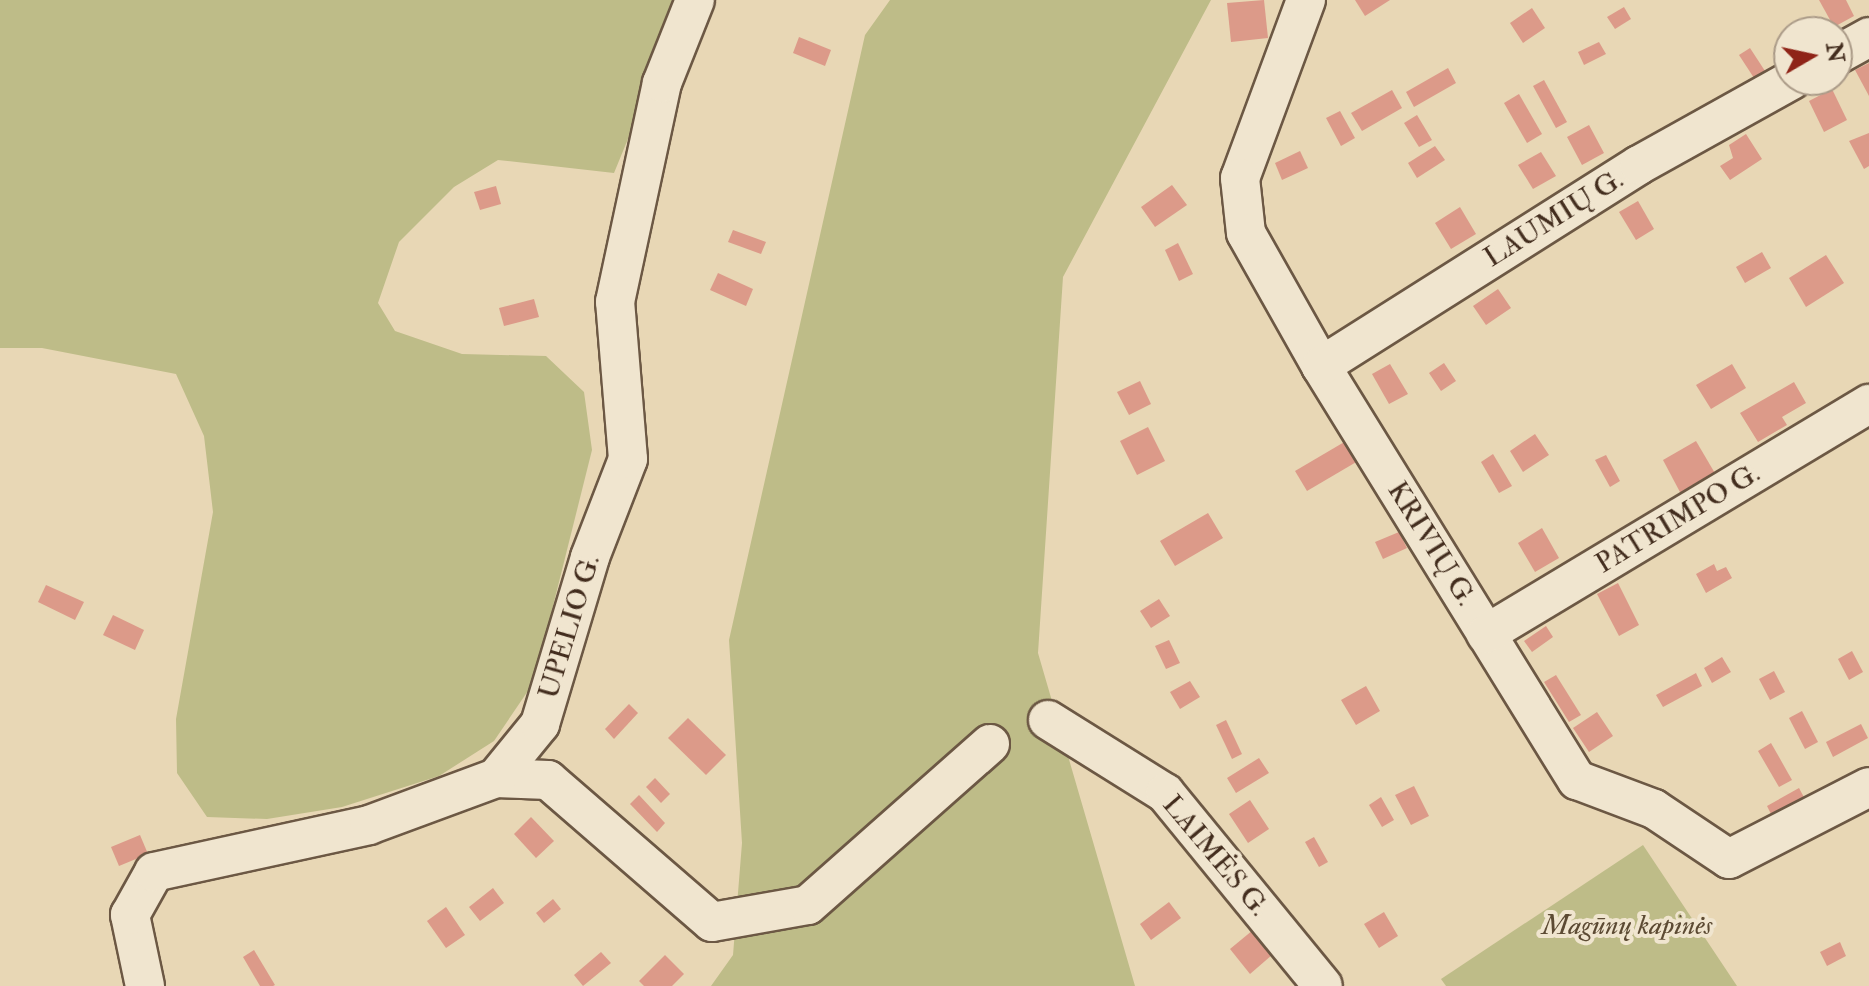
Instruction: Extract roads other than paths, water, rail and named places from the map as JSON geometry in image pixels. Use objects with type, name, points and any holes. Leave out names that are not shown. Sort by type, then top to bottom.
[{"type":"street","name":"UPELIO G.","points":[[496,778],[540,724],[590,557],[628,459],[615,302],[662,83],[695,0]]},
{"type":"street","name":"KRIVIŲ G.","points":[[1306,0],[1240,178],[1246,233],[1321,366],[1577,780],[1654,809],[1729,859],[1869,787]]},
{"type":"street","name":"LAUMIŲ G.","points":[[1321,366],[1639,165],[1773,91]]},
{"type":"street","name":"PATRIMPO G.","points":[[1486,634],[1869,404]]},
{"type":"street","name":"LAIMĖS G.","points":[[1048,720],[1165,793],[1323,986]]},
{"type":"street","points":[[145,986],[130,915],[154,872],[369,825],[496,778],[548,780],[712,922],[808,905],[990,744]]},
{"type":"park label","name":"Magūnų kapinės","points":[[1627,926]]}]
